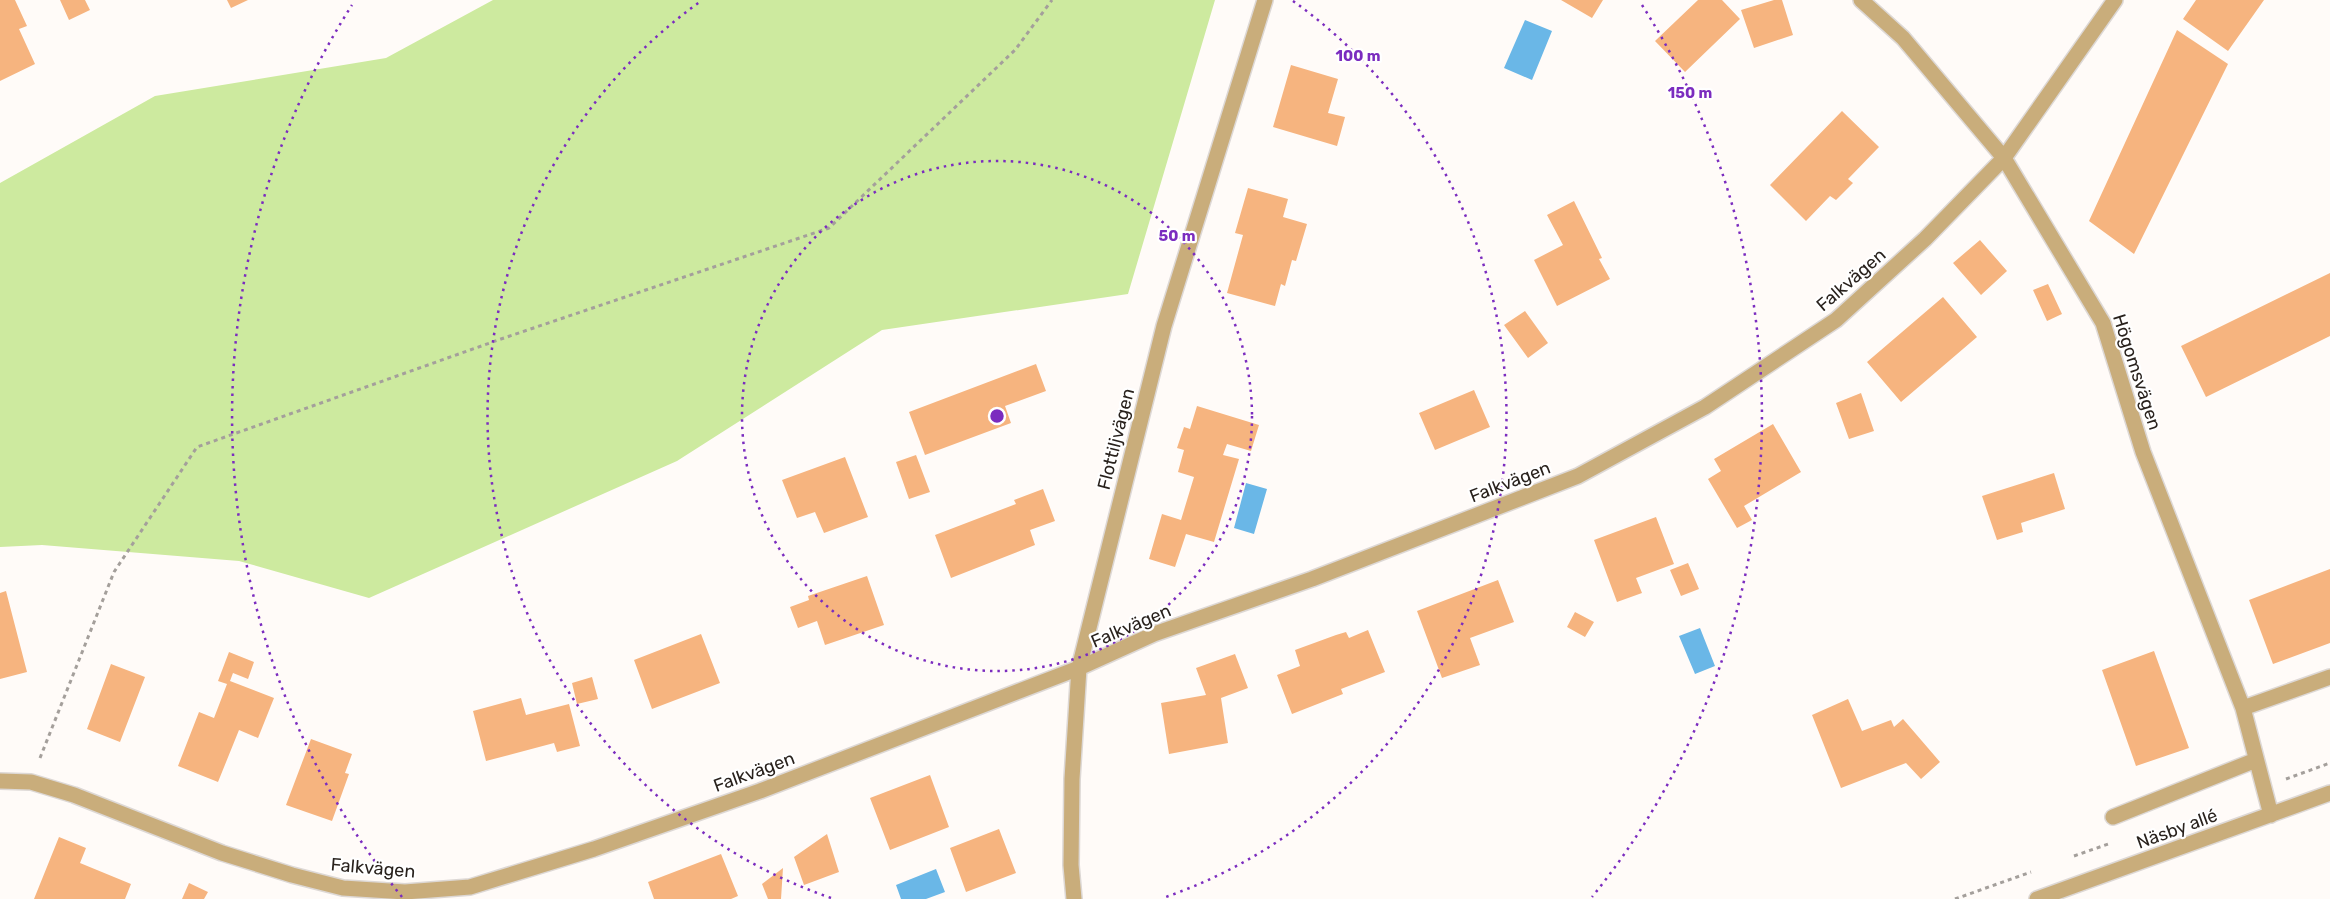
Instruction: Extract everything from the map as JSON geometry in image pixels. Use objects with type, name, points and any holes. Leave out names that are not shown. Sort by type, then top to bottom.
[{"type":"street","name":"Flottiljvägen","points":[[1074,899],[1071,865],[1072,779],[1079,668],[1164,326],[1264,0]]},
{"type":"street","name":"Högomsvägen","points":[[1861,0],[1903,38],[2004,158],[2103,323],[2143,452],[2243,708],[2271,815]]},
{"type":"street","name":"Falkvägen","points":[[0,781],[31,782],[74,795],[222,853],[292,875],[343,888],[405,892],[470,887],[594,849],[760,790],[1079,668],[1154,634],[1312,579],[1578,476],[1705,408],[1836,320],[1925,239],[2004,158],[2115,0]]},
{"type":"street","points":[[2243,708],[2330,677]]},
{"type":"street","points":[[2113,817],[2256,760]]},
{"type":"street","name":"Näsby allé","points":[[2037,899],[2330,793]]},
{"type":"path","points":[[31,782],[114,572],[197,447],[500,339],[828,228],[1015,50],[1052,0]]},
{"type":"green space","points":[[493,0],[1215,0],[1128,294],[882,330],[677,461],[369,598],[239,561],[42,545],[0,547],[0,183],[155,96],[386,58]]},
{"type":"water","points":[[1525,20],[1552,31],[1532,80],[1504,68]]},
{"type":"water","points":[[1246,483],[1267,489],[1254,534],[1234,528]]},
{"type":"water","points":[[1700,628],[1715,666],[1695,674],[1679,636]]},
{"type":"water","points":[[936,869],[945,892],[926,899],[901,899],[896,885]]},
{"type":"building","points":[[0,0],[15,0],[27,26],[19,29],[35,64],[0,81]]},
{"type":"building","points":[[60,0],[85,0],[90,10],[69,20]]},
{"type":"building","points":[[227,0],[248,0],[231,8]]},
{"type":"building","points":[[1561,0],[1603,0],[1592,18]]},
{"type":"building","points":[[1698,0],[1722,0],[1740,19],[1685,72],[1655,41]]},
{"type":"building","points":[[1774,0],[1782,0],[1793,35],[1754,48],[1741,10]]},
{"type":"building","points":[[2196,0],[2264,0],[2228,51],[2183,19]]},
{"type":"building","points":[[2177,30],[2228,64],[2134,254],[2089,221]]},
{"type":"building","points":[[1291,65],[1338,79],[1328,113],[1345,117],[1337,146],[1273,127]]},
{"type":"building","points":[[1842,111],[1879,147],[1848,179],[1853,183],[1836,200],[1830,196],[1806,221],[1770,185]]},
{"type":"building","points":[[1248,188],[1288,199],[1283,217],[1307,224],[1296,261],[1292,260],[1285,286],[1281,284],[1275,306],[1227,293],[1243,235],[1235,233]]},
{"type":"building","points":[[1574,201],[1602,258],[1599,259],[1610,279],[1557,306],[1534,260],[1563,245],[1547,215]]},
{"type":"building","points":[[1980,240],[2007,271],[1981,295],[1953,263]]},
{"type":"building","points":[[2330,273],[2330,336],[2206,397],[2181,346]]},
{"type":"building","points":[[2048,284],[2062,314],[2047,321],[2033,290]]},
{"type":"building","points":[[1943,297],[1977,337],[1901,402],[1867,362]]},
{"type":"building","points":[[1525,311],[1548,343],[1528,358],[1504,325]]},
{"type":"building","points":[[1036,364],[1046,391],[1005,406],[1011,423],[925,455],[909,412]]},
{"type":"building","points":[[1474,390],[1490,427],[1435,450],[1419,413]]},
{"type":"building","points":[[1861,393],[1874,431],[1849,439],[1836,403]]},
{"type":"building","points":[[1197,406],[1259,425],[1251,451],[1227,444],[1223,455],[1239,459],[1214,542],[1186,534],[1175,567],[1149,559],[1162,514],[1181,520],[1194,477],[1178,472],[1184,450],[1177,448],[1184,427],[1190,429]]},
{"type":"building","points":[[1773,424],[1801,472],[1744,506],[1752,520],[1737,528],[1708,479],[1721,471],[1714,459]]},
{"type":"building","points":[[916,455],[930,492],[909,499],[896,462]]},
{"type":"building","points":[[845,457],[868,517],[824,533],[815,512],[797,518],[782,480]]},
{"type":"building","points":[[2054,473],[2065,509],[2021,523],[2023,532],[1997,540],[1982,496]]},
{"type":"building","points":[[1043,489],[1055,521],[1030,530],[1035,545],[951,578],[935,535],[1016,504],[1014,500]]},
{"type":"building","points":[[1656,517],[1674,564],[1636,578],[1642,593],[1617,602],[1594,540]]},
{"type":"building","points":[[1688,563],[1699,589],[1681,596],[1670,570]]},
{"type":"building","points":[[2330,569],[2330,643],[2273,664],[2249,600]]},
{"type":"building","points":[[867,576],[884,625],[825,645],[817,621],[798,628],[790,607],[809,600],[808,596]]},
{"type":"building","points":[[1498,580],[1514,622],[1470,638],[1480,665],[1442,678],[1417,611]]},
{"type":"building","points":[[6,591],[27,672],[0,679],[0,593]]},
{"type":"building","points":[[1575,612],[1594,622],[1585,637],[1567,627]]},
{"type":"building","points":[[1368,630],[1385,672],[1341,689],[1343,694],[1292,714],[1277,675],[1300,666],[1295,650],[1346,632],[1349,638]]},
{"type":"building","points":[[701,634],[720,683],[652,709],[634,660]]},
{"type":"building","points":[[2154,651],[2189,748],[2136,766],[2102,670]]},
{"type":"building","points":[[229,652],[254,662],[248,679],[233,673],[230,681],[274,698],[258,738],[239,730],[218,782],[178,766],[199,712],[214,718],[227,684],[218,681]]},
{"type":"building","points":[[1235,654],[1248,688],[1221,698],[1228,743],[1169,754],[1161,703],[1206,695],[1196,668]]},
{"type":"building","points":[[111,664],[145,677],[120,742],[87,729]]},
{"type":"building","points":[[592,677],[598,699],[577,704],[572,683]]},
{"type":"building","points":[[521,698],[526,715],[569,704],[580,746],[557,752],[554,743],[486,761],[473,711]]},
{"type":"building","points":[[1848,699],[1862,731],[1891,720],[1894,727],[1903,719],[1940,762],[1921,779],[1906,763],[1841,788],[1812,715]]},
{"type":"building","points":[[311,739],[352,754],[345,773],[349,774],[332,821],[286,805]]},
{"type":"building","points":[[930,775],[949,827],[890,850],[870,798]]},
{"type":"building","points":[[999,829],[1016,873],[966,892],[950,848]]},
{"type":"building","points":[[827,834],[839,872],[804,885],[794,857]]},
{"type":"building","points":[[59,837],[86,848],[80,863],[131,884],[125,899],[34,899]]},
{"type":"building","points":[[721,854],[738,896],[731,899],[654,899],[648,882]]},
{"type":"building","points":[[783,868],[781,899],[768,899],[762,884]]},
{"type":"building","points":[[189,883],[208,892],[204,899],[182,899]]}]
